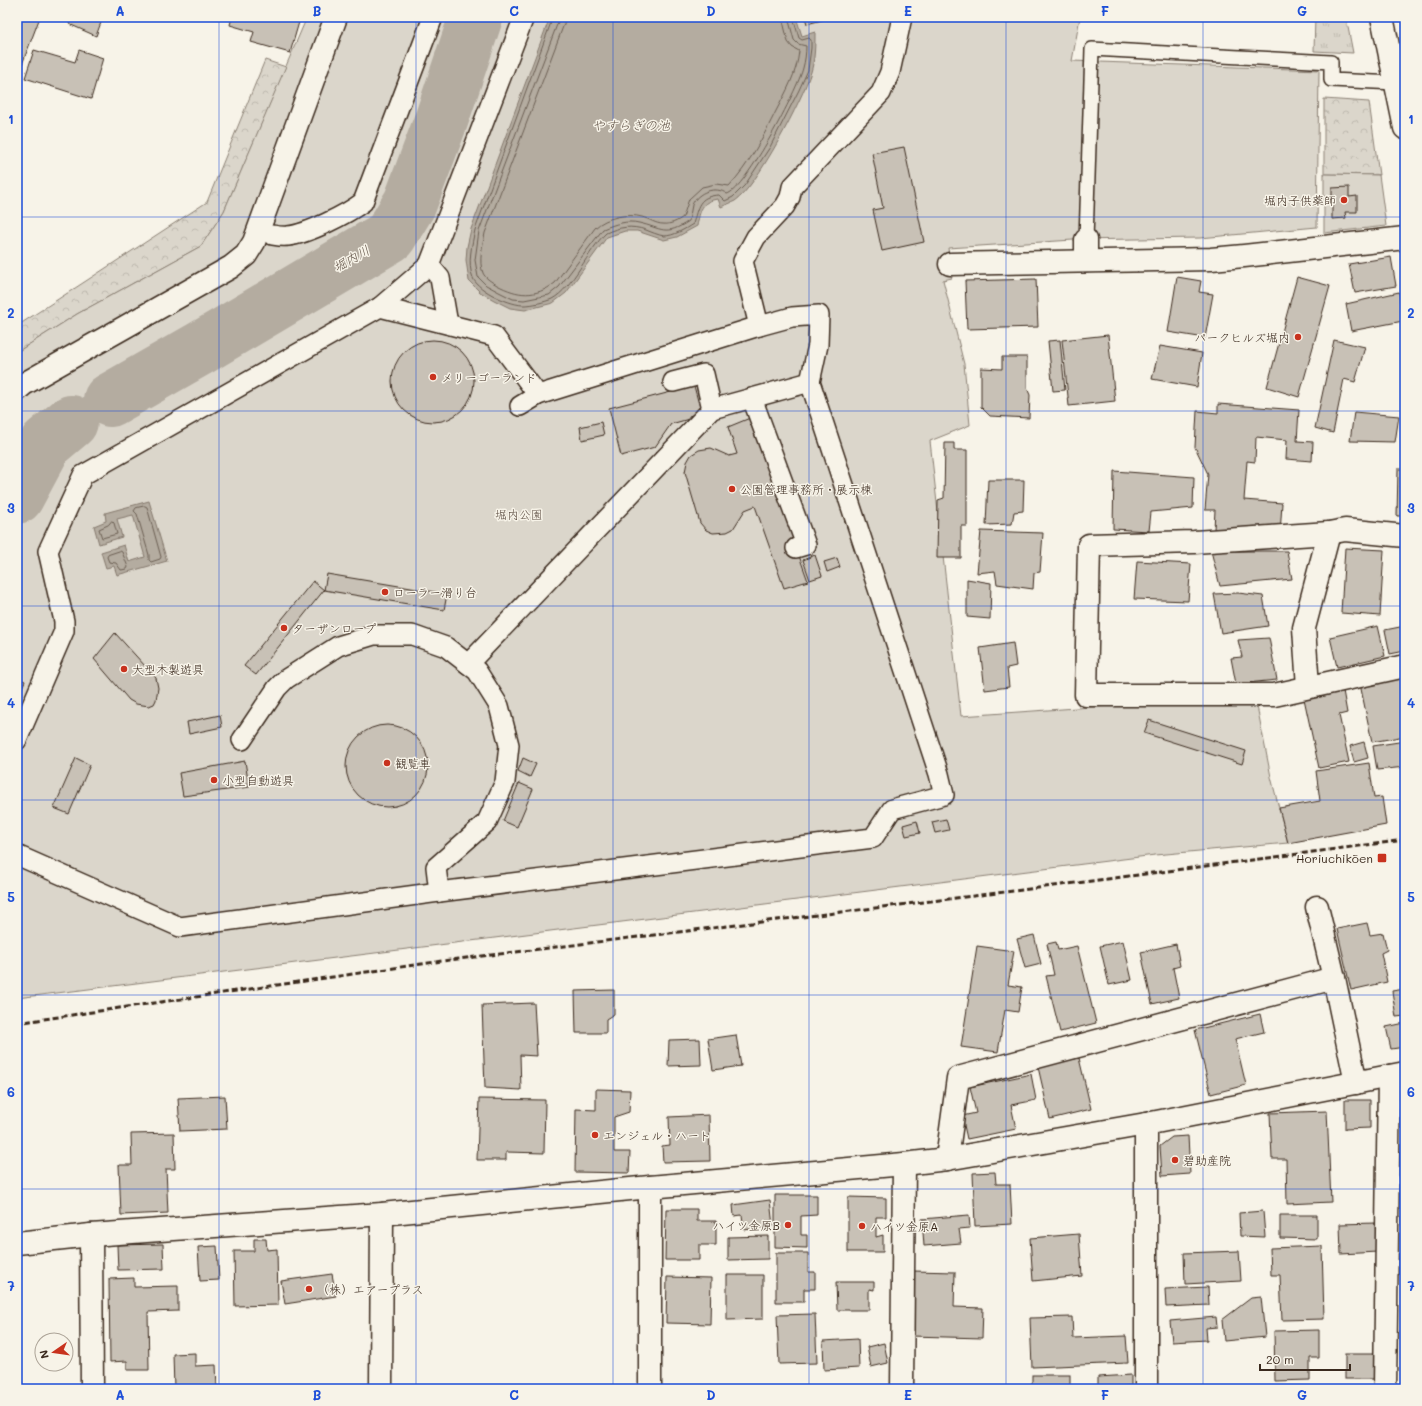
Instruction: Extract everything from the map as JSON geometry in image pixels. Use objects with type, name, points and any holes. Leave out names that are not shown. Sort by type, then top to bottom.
[{"type":"street","points":[[17,390],[24,384],[231,267],[246,255],[254,242],[336,17]]},
{"type":"street","points":[[272,235],[287,237],[308,231],[350,212],[363,210],[363,202],[434,17]]},
{"type":"street","points":[[17,740],[64,631],[64,621],[48,551],[83,475],[380,307],[430,265],[524,17]]},
{"type":"street","points":[[758,326],[743,261],[748,249],[756,237],[785,206],[790,197],[792,187],[881,93],[890,72],[902,17]]},
{"type":"street","points":[[1382,17],[1405,128]]},
{"type":"street","points":[[950,264],[1211,259],[1405,238]]},
{"type":"street","points":[[1086,240],[1086,261]]},
{"type":"street","points":[[430,265],[440,278],[448,324]]},
{"type":"street","points":[[380,307],[494,336],[538,395]]},
{"type":"street","points":[[19,856],[180,927],[439,892],[872,838],[892,809],[944,795],[939,774],[810,382],[818,345],[820,315],[792,317],[758,326],[538,395],[520,406]]},
{"type":"street","points":[[673,382],[704,374],[712,408]]},
{"type":"street","points":[[468,664],[712,408],[810,382]]},
{"type":"street","points":[[752,398],[806,545],[796,548]]},
{"type":"street","points":[[1405,536],[1345,530],[1329,533],[1194,542],[1089,545],[1086,695],[1274,695],[1405,666]]},
{"type":"street","points":[[1308,687],[1304,628],[1329,533]]},
{"type":"street","points":[[242,740],[277,688],[286,679],[338,646],[374,635],[412,635],[446,647],[477,671],[500,706],[508,745],[505,782],[487,822],[436,867],[439,892]]},
{"type":"street","points":[[1317,907],[1334,978],[1356,1083]]},
{"type":"street","points":[[947,1159],[958,1078],[1334,978]]},
{"type":"street","points":[[17,1243],[91,1235],[382,1214],[947,1159],[1146,1124],[1397,1075],[1385,1389]]},
{"type":"street","points":[[1146,1124],[1146,1389]]},
{"type":"street","points":[[902,1389],[904,1164]]},
{"type":"street","points":[[650,1187],[650,1389]]},
{"type":"street","points":[[381,1389],[382,1214]]},
{"type":"street","points":[[91,1235],[92,1389]]},
{"type":"lane","points":[[1086,240],[1092,49],[1331,62],[1331,80],[1396,83]]},
{"type":"green space","name":"堀内公園","points":[[307,17],[1080,17],[1072,61],[1319,70],[1317,227],[1200,238],[1073,240],[948,248],[952,278],[943,280],[964,364],[970,425],[930,441],[961,716],[1091,707],[1256,701],[1271,777],[1288,843],[1155,855],[17,998],[17,352],[77,314],[201,246],[224,211]]},
{"type":"green space","points":[[1315,17],[1346,17],[1353,53],[1314,51]]},
{"type":"green space","points":[[265,60],[286,67],[224,211],[201,246],[77,314],[17,352],[17,326],[207,202]]},
{"type":"green space","points":[[1324,99],[1369,102],[1379,175],[1324,174]]},
{"type":"green space","points":[[1324,174],[1379,175],[1386,226],[1324,233]]},
{"type":"water","name":"やすらぎの池","points":[[550,17],[796,17],[802,36],[815,32],[814,52],[811,72],[799,101],[767,161],[744,193],[735,201],[721,207],[718,199],[708,202],[700,211],[697,226],[677,237],[664,240],[637,231],[625,231],[607,237],[566,293],[553,303],[525,310],[510,308],[494,300],[480,292],[469,281],[466,260],[467,247],[471,229]]},
{"type":"water","points":[[149,501],[167,561],[117,575],[114,566],[106,568],[101,552],[124,545],[129,562],[145,557],[133,515],[117,519],[122,537],[99,544],[94,526],[106,521],[105,513]]},
{"type":"building","points":[[17,17],[40,17],[18,75],[17,75]]},
{"type":"building","points":[[72,17],[103,17],[96,36],[69,24]]},
{"type":"building","points":[[232,17],[280,17],[299,22],[290,53],[251,42],[254,32],[230,25]]},
{"type":"building","points":[[805,17],[833,17],[807,24]]},
{"type":"building","points":[[34,50],[75,62],[79,50],[103,58],[91,99],[25,78]]},
{"type":"building","points":[[904,147],[924,242],[882,251],[873,210],[883,208],[872,153]]},
{"type":"building","name":"堀内子供薬師","points":[[1349,187],[1349,197],[1357,196],[1357,212],[1345,212],[1346,218],[1332,219],[1332,188]]},
{"type":"building","points":[[1391,257],[1396,286],[1355,293],[1349,264]]},
{"type":"building","points":[[1177,277],[1201,281],[1199,292],[1213,294],[1205,338],[1168,332]]},
{"type":"building","name":"パークヒルズ堀内","points":[[1297,277],[1330,286],[1299,397],[1267,387]]},
{"type":"building","points":[[1036,279],[1038,327],[967,329],[965,281]]},
{"type":"building","points":[[1399,292],[1403,321],[1351,331],[1346,304]]},
{"type":"building","points":[[1108,335],[1115,401],[1069,406],[1062,340]]},
{"type":"building","name":"メリーゴーランド","points":[[425,340],[441,340],[456,347],[467,358],[474,373],[474,389],[471,397],[462,410],[449,419],[441,422],[425,422],[410,415],[399,404],[392,389],[392,373],[399,358],[410,347]]},
{"type":"building","points":[[1060,340],[1065,390],[1053,391],[1048,341]]},
{"type":"building","points":[[1334,340],[1365,347],[1355,382],[1344,379],[1333,433],[1315,428]]},
{"type":"building","points":[[1160,346],[1202,353],[1197,387],[1152,379]]},
{"type":"building","points":[[1002,357],[1027,357],[1027,388],[1030,395],[1029,418],[990,416],[981,407],[981,368],[1002,369]]},
{"type":"building","points":[[694,386],[701,412],[689,416],[689,419],[671,424],[655,447],[621,456],[609,408]]},
{"type":"building","points":[[1218,404],[1299,410],[1297,441],[1313,442],[1312,461],[1286,459],[1287,440],[1256,437],[1255,462],[1247,461],[1244,500],[1282,503],[1280,534],[1214,529],[1215,510],[1205,510],[1208,474],[1195,447],[1197,411],[1218,413]]},
{"type":"building","points":[[1354,412],[1399,416],[1395,442],[1350,441]]},
{"type":"building","name":"公園管理事務所・展示棟","points":[[750,418],[808,581],[784,588],[755,506],[745,510],[733,529],[727,532],[713,533],[706,530],[700,523],[685,472],[687,462],[691,455],[699,450],[711,448],[729,456],[737,454],[728,427]]},
{"type":"building","points":[[601,422],[604,435],[582,440],[580,427]]},
{"type":"building","points":[[945,443],[954,443],[954,450],[967,450],[967,526],[961,526],[961,558],[937,558],[938,500],[944,498]]},
{"type":"building","points":[[1398,469],[1405,469],[1405,516],[1397,516]]},
{"type":"building","points":[[1114,471],[1194,477],[1193,508],[1151,512],[1149,531],[1113,529]]},
{"type":"building","points":[[988,480],[1024,480],[1023,511],[1014,512],[1012,524],[986,525]]},
{"type":"building","points":[[981,531],[1043,533],[1040,572],[1034,573],[1033,589],[997,584],[995,571],[977,573]]},
{"type":"building","points":[[1345,548],[1384,550],[1380,616],[1341,613]]},
{"type":"building","points":[[1211,551],[1287,551],[1292,579],[1220,586]]},
{"type":"building","points":[[815,555],[822,576],[810,580],[803,560]]},
{"type":"building","points":[[837,558],[840,567],[827,572],[824,562]]},
{"type":"building","points":[[1137,561],[1191,564],[1188,601],[1134,599]]},
{"type":"building","name":"ローラー滑り台","points":[[327,574],[447,594],[444,610],[324,590]]},
{"type":"building","points":[[967,579],[991,583],[990,619],[967,617]]},
{"type":"building","name":"ターザンロープ","points":[[313,581],[324,590],[256,675],[244,666]]},
{"type":"building","points":[[1238,593],[1263,596],[1268,626],[1221,633],[1214,594]]},
{"type":"building","points":[[1378,626],[1385,656],[1337,667],[1330,637]]},
{"type":"building","points":[[1405,626],[1405,651],[1390,654],[1385,630]]},
{"type":"building","name":"大型木製遊具","points":[[115,633],[156,678],[158,688],[154,704],[149,706],[136,704],[129,700],[94,659]]},
{"type":"building","points":[[1269,638],[1277,680],[1236,684],[1231,658],[1242,657],[1238,640]]},
{"type":"building","points":[[1013,643],[1016,666],[1007,668],[1009,687],[985,690],[980,648]]},
{"type":"building","points":[[17,669],[21,671],[18,678],[25,681],[17,698]]},
{"type":"building","points":[[1405,677],[1405,736],[1372,742],[1360,684]]},
{"type":"building","points":[[1342,685],[1347,713],[1339,715],[1349,762],[1319,768],[1303,694]]},
{"type":"building","points":[[220,715],[222,727],[189,734],[187,722]]},
{"type":"building","points":[[1149,720],[1246,751],[1242,764],[1144,733]]},
{"type":"building","name":"観覧車","points":[[387,725],[403,728],[416,737],[425,750],[428,766],[425,782],[416,795],[403,804],[387,807],[371,804],[358,795],[349,782],[346,766],[349,750],[358,737],[371,728]]},
{"type":"building","points":[[1405,741],[1405,767],[1377,770],[1373,746]]},
{"type":"building","points":[[1364,742],[1368,758],[1354,762],[1350,746]]},
{"type":"building","points":[[76,758],[90,765],[69,814],[54,808]]},
{"type":"building","points":[[523,758],[536,764],[530,777],[518,771]]},
{"type":"building","name":"小型自動遊具","points":[[245,761],[249,787],[183,796],[179,773]]},
{"type":"building","points":[[1369,763],[1374,798],[1382,797],[1386,825],[1288,843],[1279,808],[1320,801],[1316,771]]},
{"type":"building","points":[[519,783],[533,789],[517,827],[503,821]]},
{"type":"building","points":[[946,819],[949,830],[935,833],[932,822]]},
{"type":"building","points":[[917,821],[920,833],[906,836],[903,825]]},
{"type":"building","points":[[1367,923],[1370,935],[1383,933],[1387,950],[1381,953],[1387,982],[1351,990],[1337,929]]},
{"type":"building","points":[[1034,935],[1041,964],[1025,968],[1017,939]]},
{"type":"building","points":[[1123,941],[1132,980],[1109,985],[1100,946]]},
{"type":"building","points":[[1056,942],[1058,950],[1077,946],[1096,1023],[1060,1032],[1046,976],[1054,975],[1047,944]]},
{"type":"building","points":[[1176,944],[1180,966],[1173,968],[1179,998],[1152,1004],[1141,952]]},
{"type":"building","points":[[977,946],[1014,951],[1008,985],[1022,987],[1018,1012],[1005,1010],[998,1052],[961,1047]]},
{"type":"building","points":[[1405,989],[1405,1016],[1396,1017],[1392,991]]},
{"type":"building","points":[[614,990],[614,1014],[606,1019],[606,1033],[576,1033],[575,991]]},
{"type":"building","points":[[534,1003],[537,1056],[520,1055],[521,1090],[485,1088],[482,1005]]},
{"type":"building","points":[[1260,1014],[1264,1032],[1235,1039],[1246,1085],[1211,1094],[1195,1030]]},
{"type":"building","points":[[1405,1023],[1405,1047],[1391,1049],[1386,1027]]},
{"type":"building","points":[[736,1035],[741,1066],[713,1070],[708,1039]]},
{"type":"building","points":[[700,1039],[701,1065],[668,1066],[669,1040]]},
{"type":"building","points":[[1079,1058],[1091,1109],[1050,1119],[1038,1067]]},
{"type":"building","points":[[1031,1074],[1036,1100],[1011,1105],[1016,1129],[967,1139],[962,1116],[976,1113],[970,1087]]},
{"type":"building","name":"エンジェル・ハート","points":[[596,1089],[630,1090],[629,1112],[614,1117],[614,1152],[630,1152],[629,1173],[575,1172],[576,1109],[596,1110]]},
{"type":"building","points":[[225,1096],[227,1129],[180,1131],[178,1098]]},
{"type":"building","points":[[479,1099],[545,1100],[544,1153],[506,1152],[506,1160],[477,1160]]},
{"type":"building","points":[[1345,1100],[1370,1100],[1370,1128],[1345,1129]]},
{"type":"building","points":[[1327,1111],[1331,1202],[1287,1204],[1286,1159],[1272,1159],[1270,1113]]},
{"type":"building","points":[[709,1115],[710,1161],[663,1162],[662,1146],[670,1145],[669,1117]]},
{"type":"building","points":[[174,1133],[175,1169],[166,1169],[168,1213],[121,1215],[119,1165],[132,1165],[131,1134]]},
{"type":"building","name":"碧助産院","points":[[1188,1136],[1190,1174],[1162,1176],[1160,1146],[1172,1137]]},
{"type":"building","points":[[1400,1171],[1405,1171],[1405,1240],[1403,1240]]},
{"type":"building","points":[[995,1172],[996,1184],[1010,1184],[1012,1224],[975,1226],[973,1173]]},
{"type":"building","name":"ハイツ金原B","points":[[775,1195],[817,1195],[817,1215],[801,1216],[801,1235],[807,1235],[807,1248],[775,1247]]},
{"type":"building","name":"ハイツ金原A","points":[[848,1197],[886,1198],[886,1217],[876,1217],[876,1237],[883,1235],[883,1252],[848,1252]]},
{"type":"building","points":[[770,1200],[773,1226],[744,1230],[742,1215],[734,1216],[733,1205]]},
{"type":"building","points":[[666,1209],[697,1209],[697,1221],[716,1221],[716,1245],[699,1245],[699,1260],[665,1260]]},
{"type":"building","points":[[1263,1211],[1265,1237],[1240,1236],[1239,1213]]},
{"type":"building","points":[[969,1215],[970,1228],[959,1229],[961,1243],[924,1246],[922,1219]]},
{"type":"building","points":[[1280,1215],[1317,1215],[1317,1239],[1280,1238]]},
{"type":"building","points":[[1375,1223],[1377,1252],[1341,1254],[1340,1224]]},
{"type":"building","points":[[1079,1234],[1082,1276],[1033,1281],[1030,1238]]},
{"type":"building","points":[[768,1236],[768,1259],[728,1260],[728,1237]]},
{"type":"building","points":[[254,1239],[266,1239],[267,1250],[277,1249],[278,1305],[235,1306],[234,1251],[254,1251]]},
{"type":"building","points":[[163,1244],[164,1269],[118,1270],[117,1245]]},
{"type":"building","points":[[217,1246],[219,1280],[200,1281],[198,1247]]},
{"type":"building","points":[[1322,1246],[1324,1319],[1282,1320],[1280,1275],[1271,1275],[1270,1248]]},
{"type":"building","points":[[1239,1251],[1241,1281],[1185,1284],[1184,1253]]},
{"type":"building","points":[[776,1253],[808,1253],[808,1272],[815,1272],[815,1289],[804,1289],[804,1302],[776,1302]]},
{"type":"building","points":[[913,1271],[955,1272],[954,1307],[983,1308],[982,1338],[911,1336]]},
{"type":"building","name":"（株）エアープラス","points":[[332,1274],[336,1296],[285,1304],[281,1281]]},
{"type":"building","points":[[727,1275],[763,1275],[763,1319],[727,1320]]},
{"type":"building","points":[[667,1277],[711,1278],[710,1324],[666,1323]]},
{"type":"building","points":[[134,1278],[134,1287],[178,1286],[178,1311],[148,1312],[149,1370],[127,1370],[127,1361],[110,1362],[109,1279]]},
{"type":"building","points":[[836,1282],[874,1282],[874,1290],[869,1289],[869,1310],[837,1310]]},
{"type":"building","points":[[1208,1287],[1209,1305],[1166,1307],[1165,1289]]},
{"type":"building","points":[[1261,1297],[1265,1337],[1224,1341],[1222,1320],[1251,1298]]},
{"type":"building","points":[[815,1314],[817,1363],[779,1364],[777,1315]]},
{"type":"building","points":[[1072,1317],[1073,1338],[1126,1336],[1128,1363],[1032,1367],[1030,1318]]},
{"type":"building","points":[[1216,1317],[1217,1327],[1206,1328],[1207,1340],[1172,1342],[1170,1321]]},
{"type":"building","points":[[1319,1330],[1319,1358],[1310,1358],[1310,1380],[1275,1381],[1274,1331]]},
{"type":"building","points":[[858,1339],[859,1368],[824,1370],[823,1341]]},
{"type":"building","points":[[884,1343],[888,1363],[871,1367],[867,1347]]},
{"type":"building","points":[[195,1353],[195,1366],[216,1365],[217,1389],[174,1389],[173,1354]]},
{"type":"building","points":[[1345,1354],[1379,1354],[1379,1379],[1345,1379]]},
{"type":"building","points":[[1032,1375],[1070,1375],[1070,1389],[1032,1389]]},
{"type":"building","points":[[1131,1375],[1131,1386],[1098,1388],[1098,1377]]},
{"type":"waterway","name":"堀内川","points":[[110,400],[390,236],[410,203],[442,118],[476,17]]},
{"type":"waterway","name":"堀内川","points":[[17,497],[46,443],[71,422]]},
{"type":"railway","points":[[17,1023],[442,961],[1038,888],[1405,840]]},
{"type":"place","name":"堀内子供薬師","points":[[1344,200]]},
{"type":"place","name":"パークヒルズ堀内","points":[[1298,337]]},
{"type":"place","name":"メリーゴーランド","points":[[433,377]]},
{"type":"place","name":"公園管理事務所・展示棟","points":[[732,489]]},
{"type":"place","name":"ローラー滑り台","points":[[385,592]]},
{"type":"place","name":"ターザンロープ","points":[[284,628]]},
{"type":"place","name":"大型木製遊具","points":[[124,669]]},
{"type":"place","name":"観覧車","points":[[387,763]]},
{"type":"place","name":"小型自動遊具","points":[[214,780]]},
{"type":"place","name":"Horiuchikōen","points":[[1382,858]]},
{"type":"place","name":"エンジェル・ハート","points":[[595,1135]]},
{"type":"place","name":"碧助産院","points":[[1175,1160]]},
{"type":"place","name":"ハイツ金原B","points":[[788,1225]]},
{"type":"place","name":"ハイツ金原A","points":[[862,1226]]},
{"type":"place","name":"（株）エアープラス","points":[[309,1289]]}]
